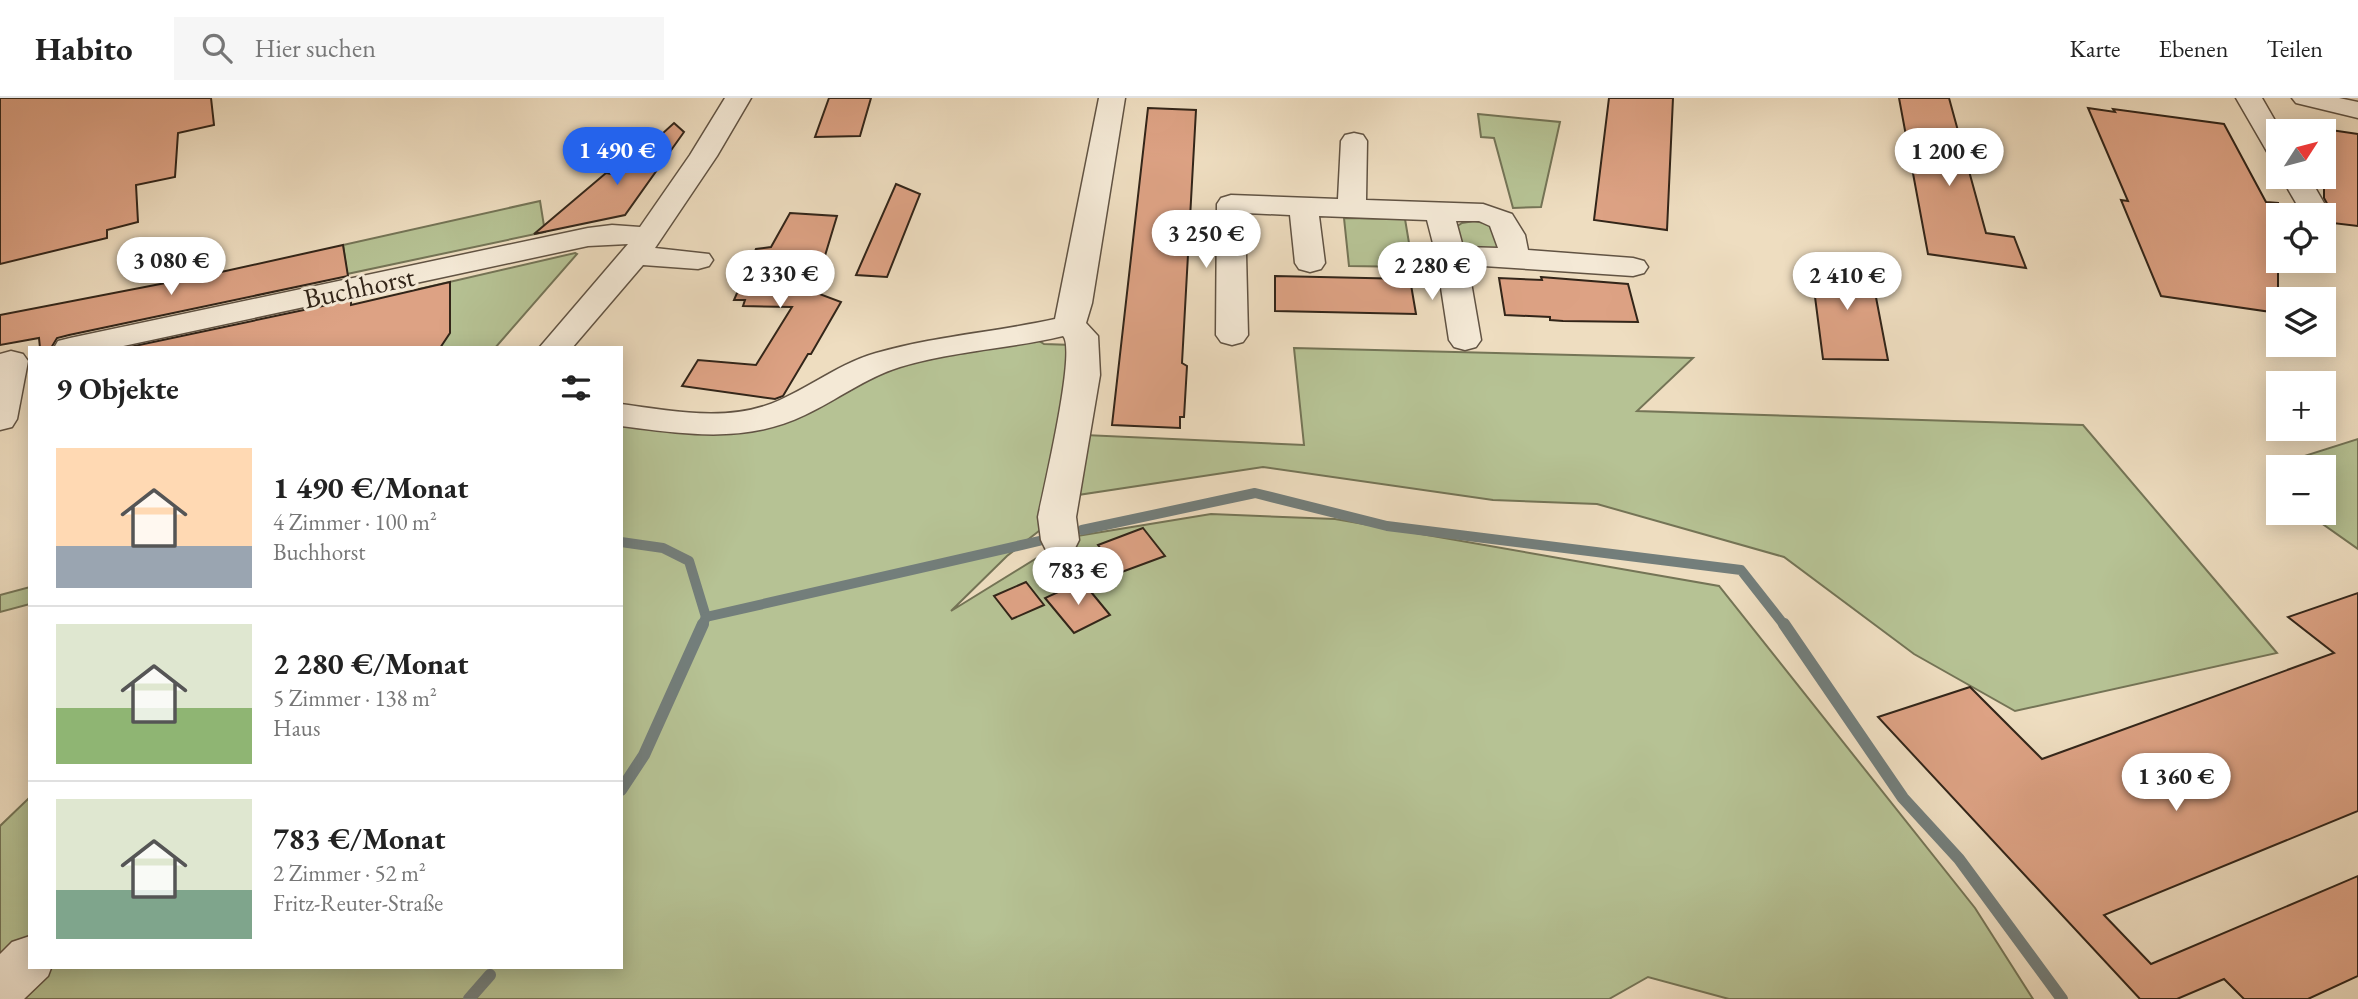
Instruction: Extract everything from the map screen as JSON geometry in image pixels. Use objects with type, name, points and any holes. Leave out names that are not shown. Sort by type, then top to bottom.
[{"type":"street","points":[[557,346],[642,245],[738,98]]},
{"type":"street","points":[[1069,325],[1076,303],[1112,98]]},
{"type":"street","points":[[2249,98],[2266,128]]},
{"type":"street","points":[[2305,98],[2358,110]]},
{"type":"street","points":[[1352,208],[1354,141]]},
{"type":"street","points":[[1232,335],[1231,204],[1483,213],[1502,220],[1510,235],[1515,258]]},
{"type":"street","points":[[1304,207],[1310,263]]},
{"type":"street","points":[[1440,212],[1451,255],[1465,340]]},
{"type":"street","name":"Buchhorst","points":[[79,346],[588,237],[612,234],[698,260]]},
{"type":"street","points":[[1451,255],[1633,267]]},
{"type":"street","points":[[623,415],[720,426],[761,420],[808,400],[834,382],[885,361],[948,347],[1030,335],[1069,325]]},
{"type":"street","points":[[1060,540],[1056,517],[1083,375],[1082,335],[1069,325]]},
{"type":"street","points":[[0,419],[14,361]]},
{"type":"street","points":[[0,988],[28,961]]},
{"type":"green space","points":[[1478,114],[1560,122],[1541,207],[1513,208],[1494,138],[1481,137]]},
{"type":"green space","points":[[540,201],[545,232],[347,274],[343,245]]},
{"type":"green space","points":[[1344,218],[1405,219],[1413,267],[1349,266]]},
{"type":"green space","points":[[1474,221],[1490,224],[1502,244],[1498,248],[1482,250],[1465,246],[1456,227]]},
{"type":"green space","points":[[577,254],[497,346],[416,346],[422,312],[419,289]]},
{"type":"green space","points":[[1030,335],[1044,344],[1072,345],[1044,527],[1007,556],[951,611],[1071,537],[1211,514],[1335,519],[1719,586],[1975,908],[2033,999],[1729,999],[1648,977],[1609,999],[0,999],[0,826],[28,799],[28,969],[623,969],[623,421],[720,426],[834,382]]},
{"type":"green space","points":[[1294,348],[1693,358],[1637,411],[2083,425],[2277,653],[2015,711],[1914,654],[1784,557],[1597,504],[1493,500],[1263,467],[1078,495],[1085,435],[1304,445]]},
{"type":"green space","points":[[2358,439],[2358,549],[2324,525],[2336,525],[2336,455],[2307,455]]},
{"type":"green space","points":[[28,588],[28,605],[0,612],[0,595]]},
{"type":"building","points":[[0,98],[211,98],[214,125],[178,133],[175,177],[136,185],[138,222],[107,230],[107,238],[0,264]]},
{"type":"building","points":[[829,98],[871,98],[860,136],[815,137]]},
{"type":"building","points":[[1609,98],[1673,98],[1667,230],[1594,220]]},
{"type":"building","points":[[1899,98],[1949,98],[1986,233],[2014,237],[2026,268],[1928,254]]},
{"type":"building","points":[[1148,108],[1196,110],[1182,363],[1187,366],[1184,417],[1180,417],[1180,428],[1112,425]]},
{"type":"building","points":[[2088,108],[2224,124],[2266,202],[2278,203],[2266,203],[2266,273],[2278,273],[2278,287],[2266,287],[2266,311],[2161,296],[2121,200],[2128,201]]},
{"type":"building","points":[[674,123],[684,132],[625,215],[534,234],[606,173],[617,175]]},
{"type":"building","points":[[2336,131],[2358,134],[2358,226],[2336,223],[2336,203],[2327,203],[2324,189],[2336,189]]},
{"type":"building","points":[[896,184],[920,194],[887,277],[856,275]]},
{"type":"building","points":[[790,213],[837,216],[814,292],[841,302],[811,354],[808,354],[783,396],[775,399],[682,386],[698,360],[756,365],[792,307],[743,306],[745,300],[734,300],[756,249],[771,247]]},
{"type":"building","points":[[343,245],[348,276],[69,335],[57,338],[52,346],[40,346],[39,338],[0,345],[0,315],[212,274]]},
{"type":"building","points":[[1810,258],[1870,266],[1888,360],[1823,359]]},
{"type":"building","points":[[1275,276],[1410,279],[1416,314],[1275,311]]},
{"type":"building","points":[[1541,277],[1628,284],[1638,322],[1563,321],[1550,320],[1550,317],[1505,315],[1499,278],[1542,280]]},
{"type":"building","points":[[450,282],[450,333],[441,346],[134,346],[351,300],[351,305]]},
{"type":"building","points":[[1143,528],[1165,556],[1119,573],[1098,545]]},
{"type":"building","points":[[1082,581],[1110,615],[1074,633],[1045,598]]},
{"type":"building","points":[[1026,582],[1044,605],[1012,619],[994,596]]},
{"type":"building","points":[[2358,593],[2358,811],[2104,915],[2151,964],[2358,876],[2358,976],[2308,999],[2244,999],[2224,979],[2177,999],[2140,999],[1878,717],[1970,687],[2042,759],[2334,653],[2288,617]]},
{"type":"waterway","points":[[1082,530],[1255,493],[1387,526],[1741,570],[1785,626]]},
{"type":"waterway","points":[[706,617],[1039,541]]},
{"type":"waterway","points":[[623,542],[663,548],[689,561],[706,617]]},
{"type":"waterway","points":[[702,626],[706,617]]},
{"type":"waterway","points":[[623,787],[644,755],[703,624]]},
{"type":"waterway","points":[[1784,624],[1903,798],[1959,859],[2062,999]]},
{"type":"waterway","points":[[469,999],[490,975]]}]
